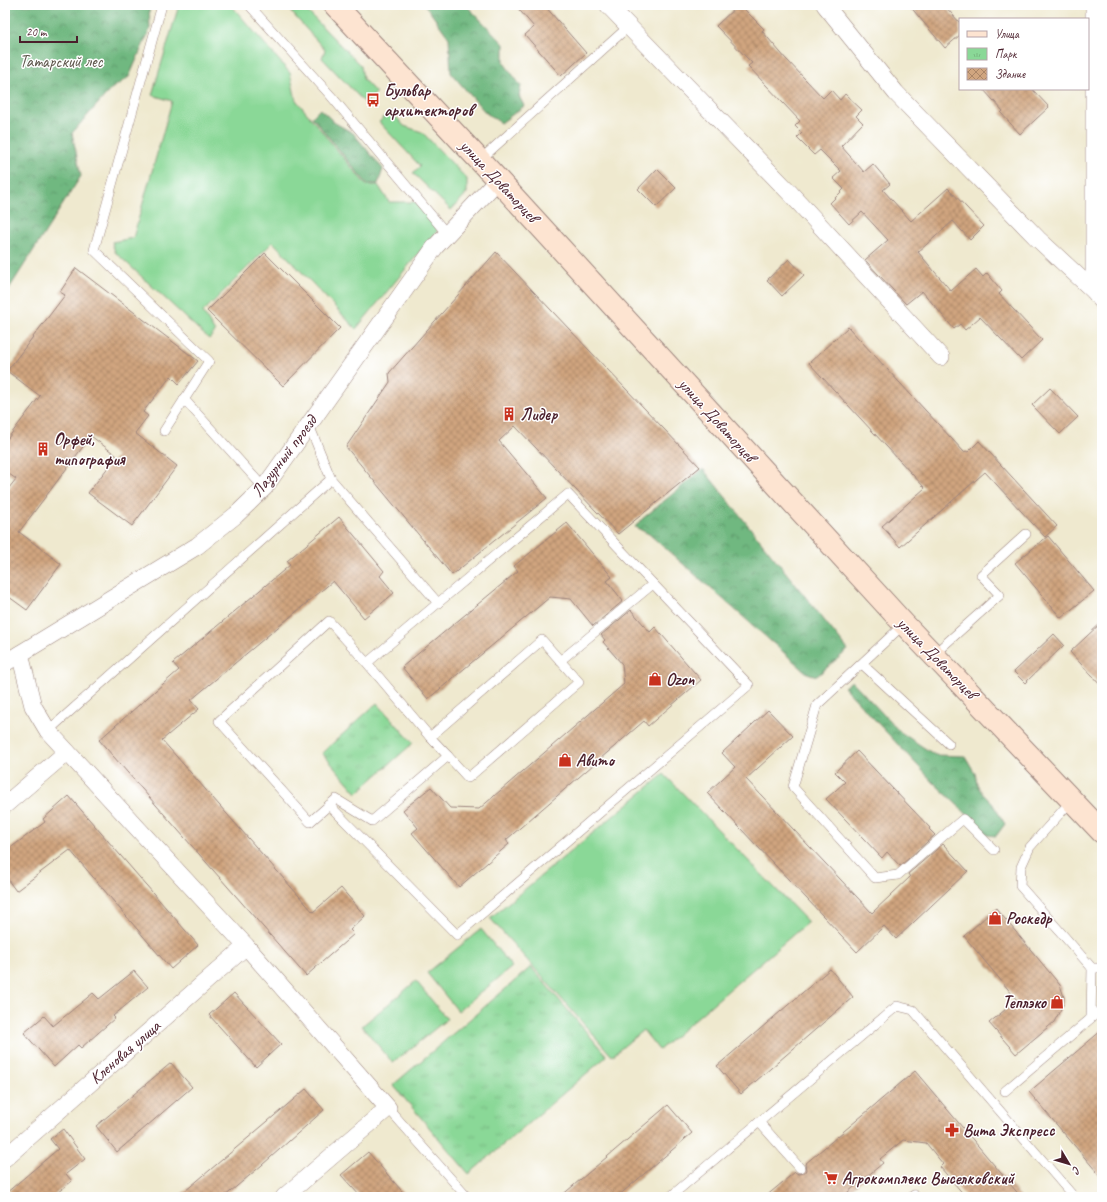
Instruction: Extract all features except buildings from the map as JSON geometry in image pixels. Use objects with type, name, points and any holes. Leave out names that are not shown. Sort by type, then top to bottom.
[{"type":"main road","name":"улица Доваторцев","points":[[335,5],[480,160],[904,624],[1102,832]]},
{"type":"street","points":[[608,5],[791,194],[941,358]]},
{"type":"street","points":[[824,5],[896,93],[1038,239],[1098,296]]},
{"type":"street","points":[[1094,5],[1098,296]]},
{"type":"street","name":"Лазурный проезд","points":[[5,663],[197,546],[236,515],[264,488],[426,259],[447,234],[498,180]]},
{"type":"street","points":[[20,654],[32,706],[48,731],[246,946],[388,1108],[284,1197]]},
{"type":"street","points":[[5,805],[67,752]]},
{"type":"street","name":"Кленовая улица","points":[[5,1158],[246,946]]},
{"type":"lane","points":[[162,5],[94,250],[209,361],[164,431]]},
{"type":"lane","points":[[249,5],[331,96],[447,234]]},
{"type":"lane","points":[[480,160],[628,26]]},
{"type":"lane","points":[[184,400],[264,488]]},
{"type":"lane","points":[[309,425],[331,479],[438,603]]},
{"type":"lane","points":[[48,731],[331,479]]},
{"type":"lane","points":[[329,805],[457,935],[749,685],[568,494],[367,663]]},
{"type":"lane","points":[[934,655],[1000,595],[981,575],[1026,534]]},
{"type":"lane","points":[[560,661],[653,584]]},
{"type":"lane","points":[[430,736],[542,640],[579,682],[468,778],[430,736],[329,621],[218,721],[310,822],[336,799],[372,821],[448,756]]},
{"type":"lane","points":[[904,624],[817,706],[793,787],[875,878],[898,875],[963,819],[994,850]]},
{"type":"lane","points":[[862,664],[949,744]]},
{"type":"lane","points":[[1072,799],[1030,847],[1021,867],[1020,886],[1092,968],[1091,1018]]},
{"type":"lane","points":[[1092,968],[1102,968]]},
{"type":"lane","points":[[670,1197],[897,1006],[913,1010],[1074,1197]]},
{"type":"lane","points":[[1005,1091],[1102,1009]]},
{"type":"lane","points":[[388,1108],[467,1197]]},
{"type":"lane","points":[[759,1122],[800,1168]]},
{"type":"lane","points":[[911,1197],[914,1195],[916,1197]]},
{"type":"green space","name":"Татарский лес","points":[[5,5],[149,5],[150,29],[129,77],[111,89],[72,133],[81,176],[5,295]]},
{"type":"green space","points":[[179,5],[231,5],[290,73],[296,100],[366,185],[378,185],[389,202],[416,202],[438,230],[356,329],[273,242],[203,312],[215,332],[209,339],[115,252],[112,242],[133,238],[172,101],[152,95]]},
{"type":"green space","points":[[285,5],[301,5],[361,66],[363,79],[376,93],[365,103],[322,58],[325,50]]},
{"type":"green space","points":[[425,5],[466,5],[504,44],[504,63],[521,86],[519,96],[524,106],[501,123],[486,113],[451,73],[449,38]]},
{"type":"green space","points":[[320,109],[335,123],[353,133],[383,169],[378,184],[367,184],[312,117]]},
{"type":"green space","points":[[391,111],[404,126],[422,132],[467,179],[467,193],[451,210],[413,173],[420,166],[379,122]]},
{"type":"green space","points":[[703,469],[848,650],[817,676],[807,673],[649,534],[635,527],[642,519]]},
{"type":"green space","points":[[852,681],[899,731],[935,755],[965,756],[975,773],[977,784],[982,793],[992,803],[1005,824],[996,836],[986,835],[934,783],[844,687]]},
{"type":"green space","points":[[377,703],[413,743],[357,793],[322,753]]},
{"type":"green space","points":[[664,774],[808,922],[659,1050],[643,1030],[612,1056],[490,918]]},
{"type":"green space","points":[[481,929],[512,967],[458,1011],[427,973]]},
{"type":"green space","points":[[531,967],[607,1056],[469,1174],[393,1085]]},
{"type":"green space","points":[[416,981],[447,1019],[393,1063],[362,1026]]},
{"type":"place","name":"Бульвар архитекторов","points":[[373,100]]},
{"type":"place","name":"Лидер","points":[[509,414]]},
{"type":"place","name":"Орфей, типография","points":[[43,449]]},
{"type":"place","name":"Ozon","points":[[655,679]]},
{"type":"place","name":"Авито","points":[[565,760]]},
{"type":"place","name":"Роскедр","points":[[995,918]]},
{"type":"place","name":"Теплэко","points":[[1057,1002]]},
{"type":"place","name":"Вита Экспресс","points":[[952,1130]]},
{"type":"place","name":"Агрокомплекс Выселковский","points":[[831,1178]]}]
